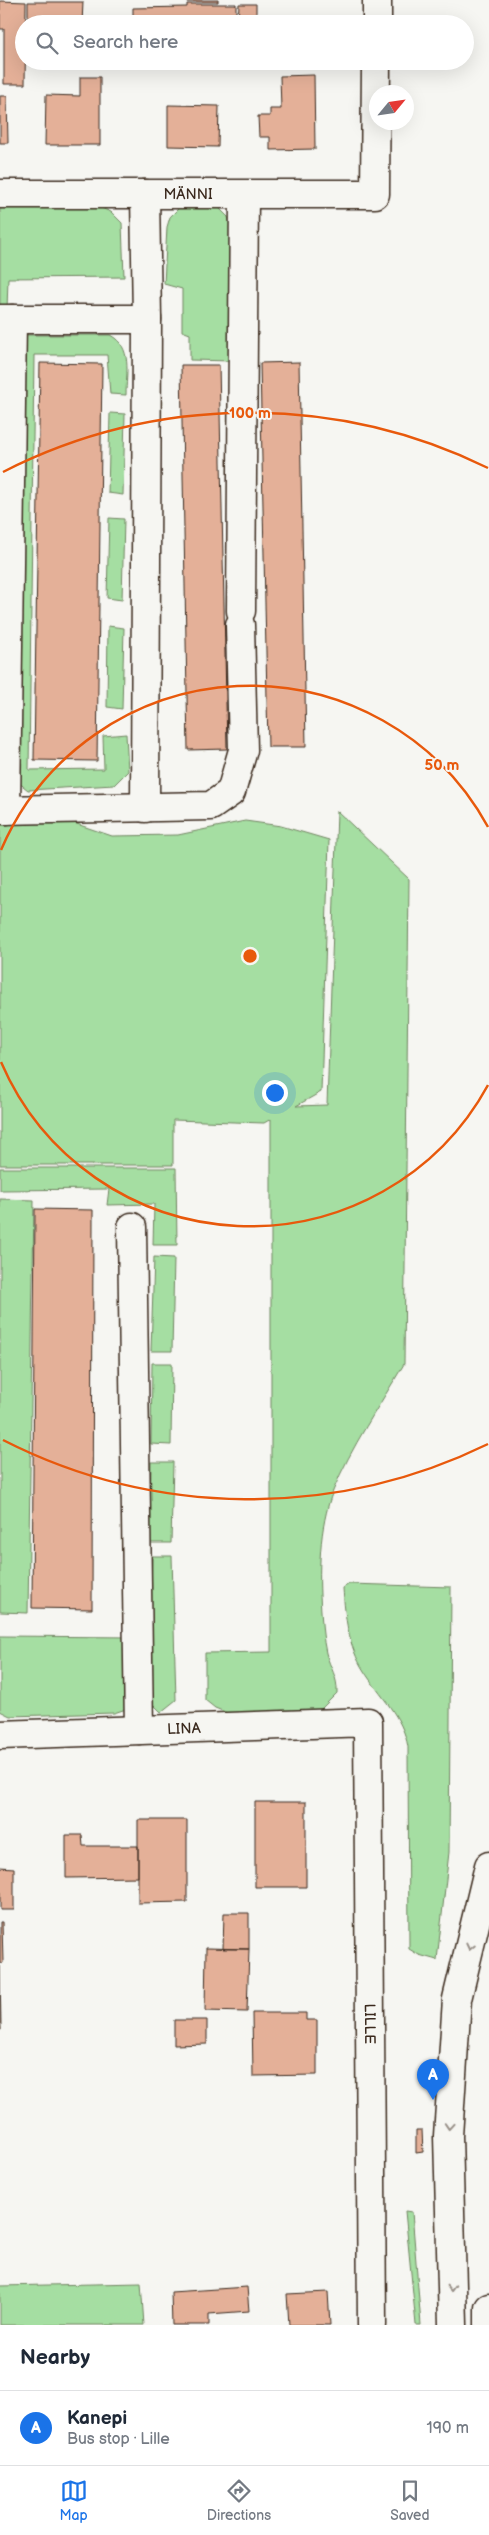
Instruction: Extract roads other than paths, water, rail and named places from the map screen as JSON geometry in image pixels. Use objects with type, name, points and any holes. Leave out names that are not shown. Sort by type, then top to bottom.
[{"type":"main road","points":[[376,15],[377,0]]},
{"type":"main road","name":"MÄNNI","points":[[0,194],[375,194],[376,70]]},
{"type":"main road","points":[[145,194],[147,319],[145,808]]},
{"type":"main road","points":[[147,319],[6,319],[3,810],[211,806],[231,792],[244,750],[240,618],[244,194]]},
{"type":"main road","points":[[132,1227],[139,1730]]},
{"type":"main road","name":"LINA","points":[[0,1735],[368,1722]]},
{"type":"main road","name":"LILLE","points":[[368,1722],[372,2325]]},
{"type":"main road","points":[[453,2325],[448,2136],[457,1999],[489,1866]]},
{"type":"main road","points":[[489,2308],[489,2325]]},
{"type":"place","name":"Kanepi","points":[[433,2100]]}]
